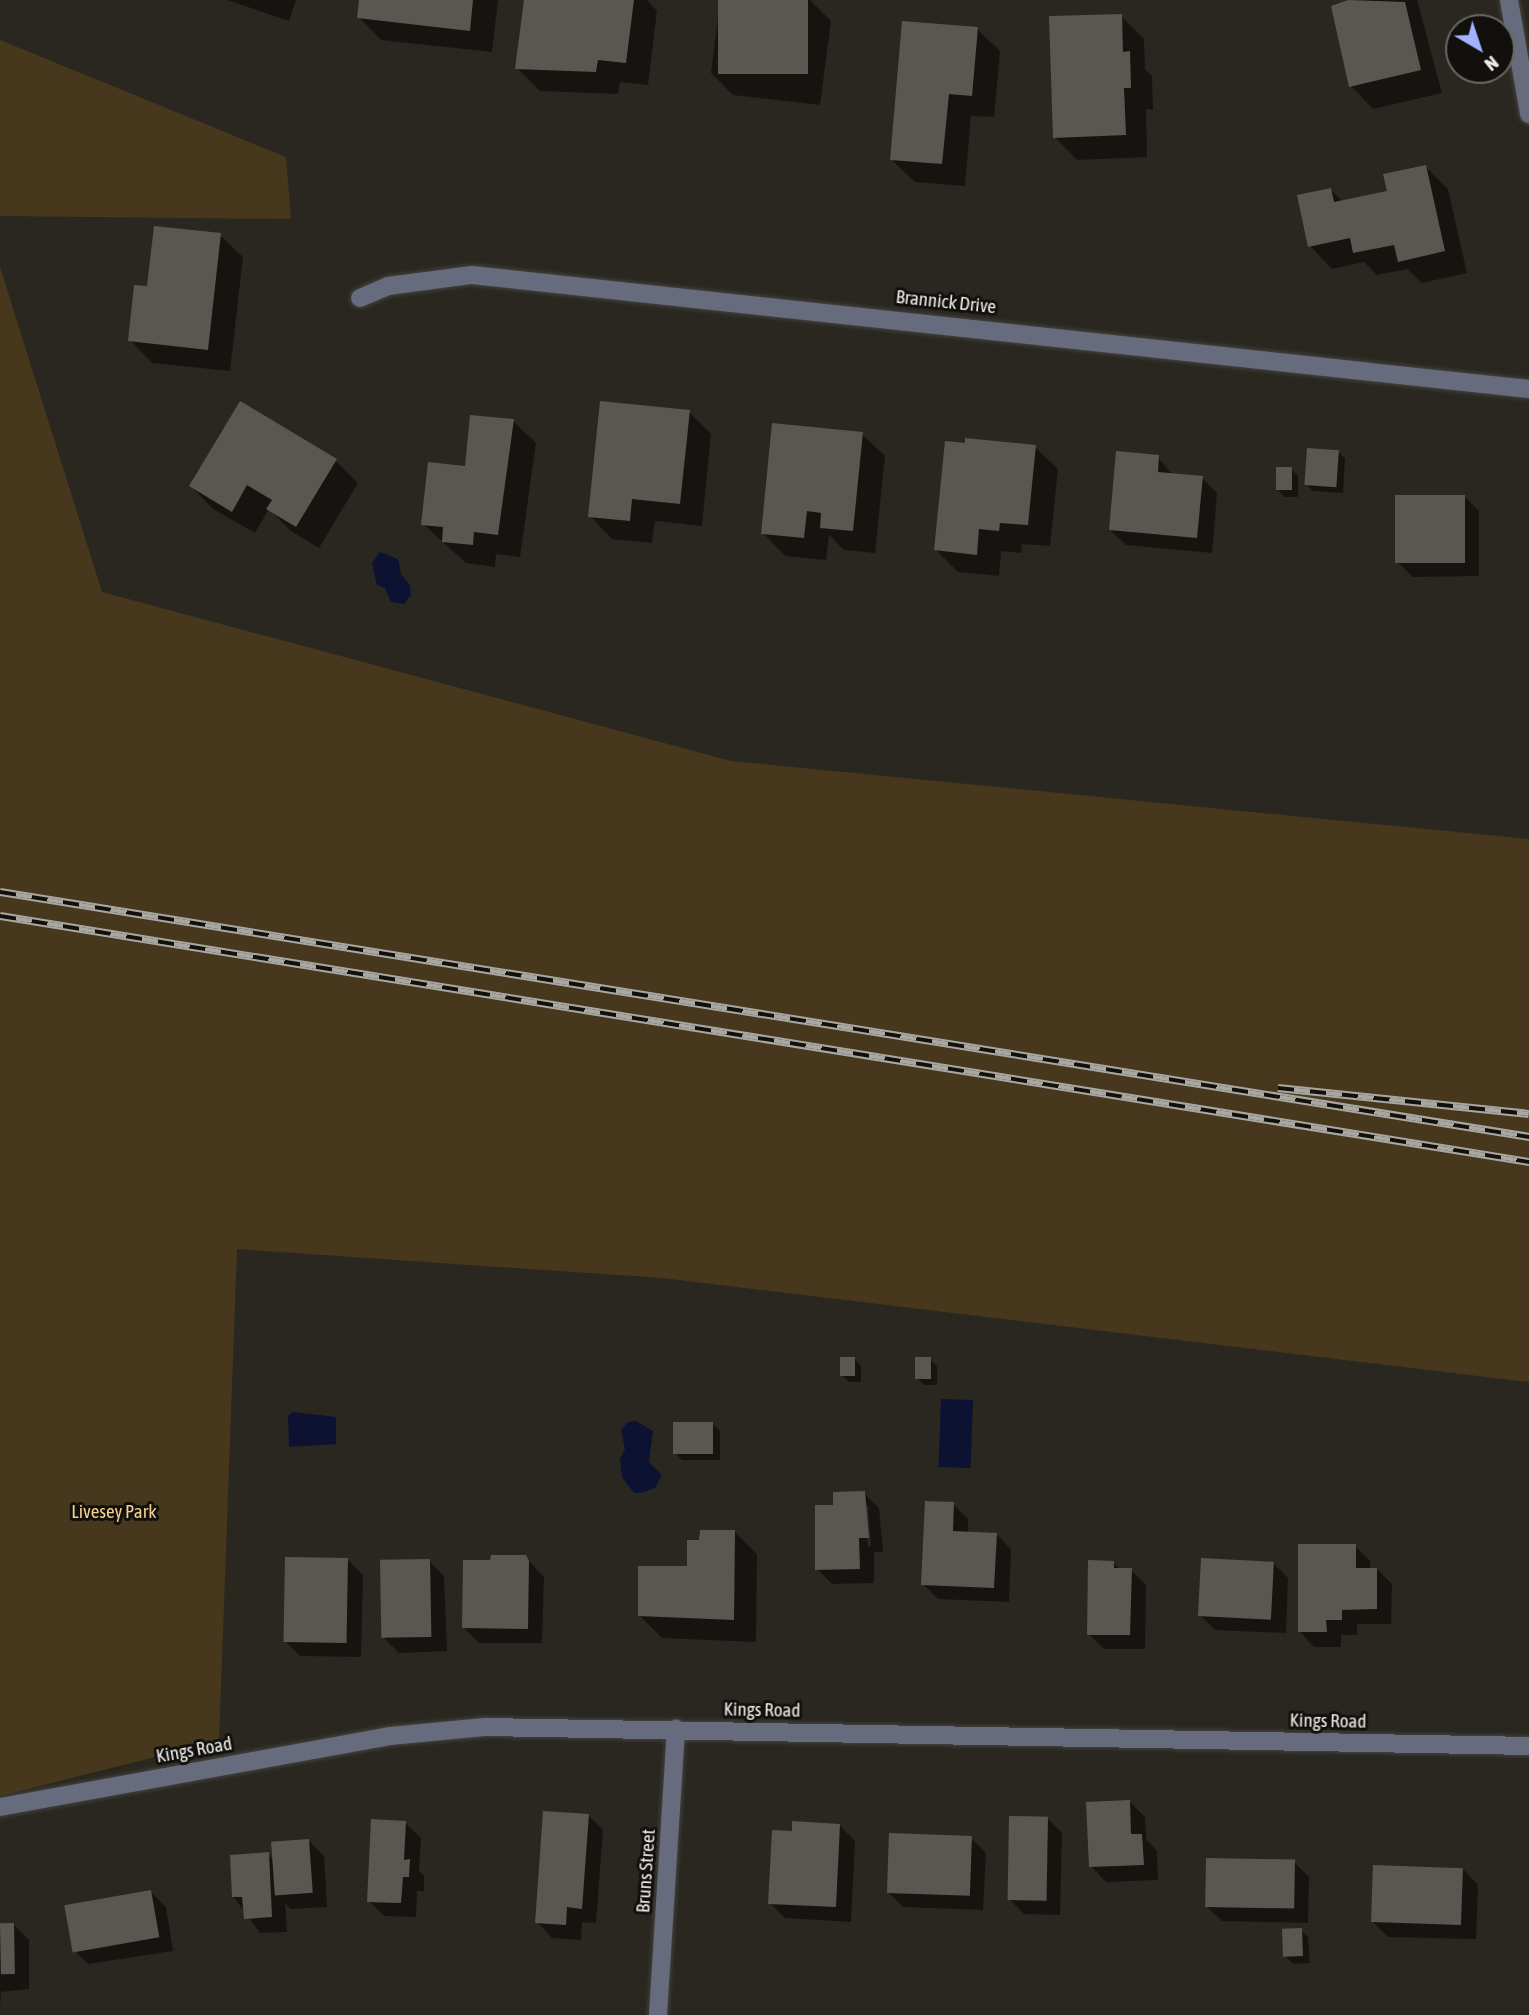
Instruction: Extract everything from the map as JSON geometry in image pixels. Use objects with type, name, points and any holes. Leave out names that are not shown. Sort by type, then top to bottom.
[{"type":"street","points":[[1509,0],[1529,114]]},
{"type":"street","name":"Brannick Drive","points":[[360,298],[388,286],[472,275],[1529,389]]},
{"type":"street","name":"Kings Road","points":[[0,1807],[390,1736],[485,1727],[1529,1746]]},
{"type":"street","name":"Bruns Street","points":[[658,2015],[676,1729]]},
{"type":"green space","points":[[0,40],[286,157],[291,219],[0,216]]},
{"type":"green space","name":"Livesey Park","points":[[0,267],[102,592],[731,761],[1529,839],[1529,1382],[662,1278],[237,1249],[219,1741],[0,1796]]},
{"type":"shaded area","points":[[380,552],[398,559],[401,574],[410,585],[411,595],[404,604],[391,602],[385,588],[377,585],[372,563]]},
{"type":"shaded area","points":[[941,1399],[973,1400],[971,1468],[939,1467]]},
{"type":"shaded area","points":[[293,1412],[336,1417],[336,1444],[289,1447],[288,1416]]},
{"type":"shaded area","points":[[636,1421],[653,1431],[649,1462],[662,1475],[655,1488],[640,1493],[634,1493],[622,1477],[620,1459],[625,1449],[621,1430],[628,1422]]},
{"type":"building","points":[[359,0],[473,0],[470,31],[357,18]]},
{"type":"building","points":[[524,0],[634,0],[626,63],[598,60],[596,72],[515,69]]},
{"type":"building","points":[[718,0],[808,0],[808,74],[718,74]]},
{"type":"building","points":[[1348,0],[1405,2],[1421,70],[1349,87],[1331,6]]},
{"type":"building","points":[[1122,14],[1123,52],[1130,51],[1131,88],[1124,88],[1126,135],[1053,138],[1049,16]]},
{"type":"building","points":[[902,21],[978,27],[972,96],[949,94],[942,164],[890,160]]},
{"type":"building","points":[[1426,165],[1445,251],[1398,262],[1394,245],[1353,253],[1350,238],[1308,247],[1297,195],[1331,188],[1334,202],[1387,191],[1383,174]]},
{"type":"building","points":[[154,226],[221,233],[208,350],[128,341],[134,285],[147,286]]},
{"type":"building","points":[[240,401],[337,459],[296,527],[266,509],[272,500],[247,485],[232,512],[189,486]]},
{"type":"building","points":[[600,401],[690,410],[680,504],[632,499],[630,521],[588,517]]},
{"type":"building","points":[[470,415],[514,419],[498,535],[474,532],[473,545],[442,542],[443,527],[421,525],[428,462],[465,466]]},
{"type":"building","points":[[772,423],[863,432],[853,531],[820,528],[821,513],[807,511],[804,538],[761,534]]},
{"type":"building","points":[[965,438],[1036,445],[1028,525],[1000,523],[999,531],[979,529],[977,555],[934,550],[945,441],[965,443]]},
{"type":"building","points":[[1307,448],[1339,450],[1336,487],[1304,485]]},
{"type":"building","points":[[1116,451],[1159,455],[1158,472],[1203,476],[1197,538],[1109,530]]},
{"type":"building","points":[[1276,467],[1292,467],[1292,490],[1276,490]]},
{"type":"building","points":[[1395,495],[1465,495],[1465,563],[1395,563]]},
{"type":"building","points":[[840,1357],[855,1357],[855,1376],[840,1376]]},
{"type":"building","points":[[915,1357],[931,1357],[931,1379],[915,1379]]},
{"type":"building","points":[[673,1422],[713,1422],[713,1454],[673,1454]]},
{"type":"building","points":[[865,1491],[869,1538],[859,1538],[860,1569],[815,1570],[815,1505],[833,1505],[833,1492]]},
{"type":"building","points":[[925,1501],[954,1502],[953,1531],[997,1533],[994,1588],[921,1585]]},
{"type":"building","points":[[700,1530],[735,1530],[734,1620],[638,1616],[638,1566],[687,1566],[687,1540],[699,1540]]},
{"type":"building","points":[[1298,1544],[1356,1544],[1356,1568],[1377,1568],[1377,1609],[1342,1610],[1342,1620],[1326,1620],[1327,1632],[1298,1632]]},
{"type":"building","points":[[491,1555],[526,1555],[529,1561],[528,1629],[462,1628],[463,1560],[490,1560]]},
{"type":"building","points":[[285,1557],[348,1558],[347,1643],[284,1642]]},
{"type":"building","points":[[1201,1558],[1274,1562],[1271,1620],[1198,1616]]},
{"type":"building","points":[[430,1559],[431,1637],[381,1638],[380,1560]]},
{"type":"building","points":[[1088,1560],[1114,1561],[1114,1568],[1132,1568],[1130,1635],[1087,1635]]},
{"type":"building","points":[[1130,1800],[1131,1834],[1142,1834],[1144,1865],[1089,1867],[1086,1802]]},
{"type":"building","points":[[543,1811],[589,1814],[582,1909],[567,1907],[566,1925],[535,1923]]},
{"type":"building","points":[[1009,1816],[1048,1817],[1047,1901],[1008,1900]]},
{"type":"building","points":[[371,1819],[406,1821],[404,1860],[410,1859],[409,1877],[403,1877],[401,1903],[367,1902]]},
{"type":"building","points":[[792,1821],[840,1824],[836,1907],[768,1904],[772,1830],[792,1831]]},
{"type":"building","points":[[889,1833],[972,1836],[970,1896],[887,1893]]},
{"type":"building","points":[[309,1839],[313,1893],[275,1896],[271,1842]]},
{"type":"building","points":[[269,1852],[272,1917],[244,1919],[242,1897],[232,1897],[230,1855]]},
{"type":"building","points":[[1206,1858],[1295,1860],[1294,1909],[1205,1907]]},
{"type":"building","points":[[1373,1865],[1463,1868],[1461,1925],[1371,1922]]},
{"type":"building","points":[[151,1890],[159,1937],[73,1953],[64,1905]]},
{"type":"building","points":[[0,1923],[14,1923],[15,1974],[1,1974]]},
{"type":"building","points":[[1302,1928],[1303,1956],[1283,1957],[1282,1929]]},
{"type":"railway","points":[[0,892],[1529,1137]]},
{"type":"railway","points":[[0,916],[1529,1162]]},
{"type":"railway","points":[[1278,1088],[1529,1114]]}]
